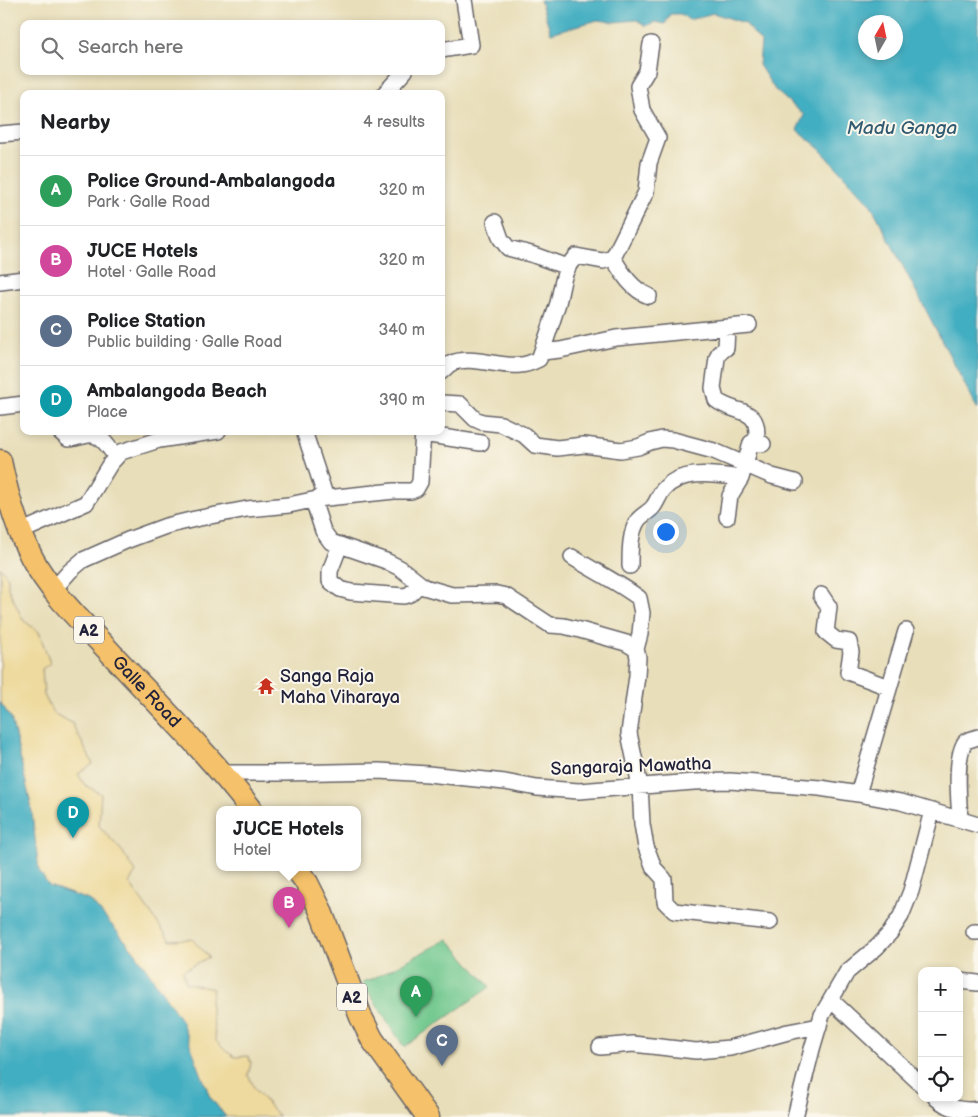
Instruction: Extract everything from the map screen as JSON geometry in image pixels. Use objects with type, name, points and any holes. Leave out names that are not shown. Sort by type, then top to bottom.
[{"type":"highway","name":"Galle Road","points":[[0,461],[20,532],[33,559],[54,589],[72,612],[222,773],[249,806]]},
{"type":"highway","name":"A2","points":[[298,871],[307,883],[320,909],[361,1018],[372,1039],[428,1117]]},
{"type":"street","points":[[445,49],[471,45],[464,0]]},
{"type":"street","points":[[445,368],[450,364],[460,362],[483,362],[518,366],[539,359],[567,267],[576,256],[603,261],[613,258],[646,192],[648,163],[658,138],[642,110],[638,86],[647,71],[651,44]]},
{"type":"street","points":[[388,90],[401,75]]},
{"type":"street","points":[[0,134],[20,132]]},
{"type":"street","points":[[495,222],[501,239],[508,248],[567,267]]},
{"type":"street","points":[[613,258],[632,285],[649,296]]},
{"type":"street","points":[[0,282],[20,280]]},
{"type":"street","points":[[542,352],[616,338],[749,325]]},
{"type":"street","points":[[727,517],[730,496],[743,472],[751,443],[760,444],[756,422],[752,416],[723,406],[716,400],[713,388],[717,358],[726,348],[728,328]]},
{"type":"street","points":[[445,403],[460,404],[475,419],[482,422],[501,424],[524,435],[535,445],[546,448],[584,445],[621,450],[638,448],[662,439],[673,440],[714,451],[743,472]]},
{"type":"street","points":[[0,407],[20,404]]},
{"type":"street","points":[[64,435],[68,439],[75,440],[88,435]]},
{"type":"street","points":[[94,435],[97,436],[116,457]]},
{"type":"street","points":[[305,435],[319,499],[323,531],[331,542],[394,565],[420,584],[452,595],[497,594],[506,596],[550,625],[580,630],[626,643],[636,649]]},
{"type":"street","points":[[54,589],[70,571],[84,560],[150,531],[195,519],[268,506],[416,489],[420,482],[423,435]]},
{"type":"street","points":[[435,435],[481,443]]},
{"type":"street","points":[[20,532],[86,503],[110,464],[121,452],[162,436]]},
{"type":"street","points":[[630,566],[632,537],[638,520],[652,508],[664,490],[672,483],[690,476],[743,472],[772,476],[795,482]]},
{"type":"street","points":[[340,545],[330,571],[330,581],[340,590],[404,596],[410,594],[420,584]]},
{"type":"street","points":[[572,556],[598,573],[624,586],[639,598],[642,613],[636,649],[638,657],[637,676],[629,733],[640,786],[642,824],[646,847],[654,868],[664,879],[665,902],[674,911],[770,922]]},
{"type":"street","points":[[822,595],[829,607],[826,632],[836,640],[849,642],[851,652],[848,672],[888,687]]},
{"type":"street","points":[[858,794],[906,631]]},
{"type":"street","points":[[960,819],[958,782],[961,754],[966,741],[978,738]]},
{"type":"street","name":"Sangaraja Mawatha","points":[[222,773],[379,771],[428,774],[505,782],[537,788],[579,791],[730,781],[858,794],[901,802],[978,825]]},
{"type":"street","points":[[795,1117],[819,1026],[847,972],[877,947],[890,933],[901,916],[911,891],[932,811]]},
{"type":"street","points":[[963,982],[978,984]]},
{"type":"street","points":[[831,1000],[918,1081]]},
{"type":"street","points":[[600,1047],[633,1044],[696,1051],[730,1048],[788,1032],[819,1026]]},
{"type":"street","points":[[941,1102],[967,1111],[978,1110]]},
{"type":"green space","points":[[448,939],[490,987],[404,1047],[362,982],[372,979]]},
{"type":"sand","points":[[0,567],[8,577],[8,588],[23,620],[39,632],[50,663],[42,669],[44,695],[53,713],[72,723],[93,764],[78,774],[85,785],[101,794],[99,826],[122,851],[136,872],[129,883],[170,940],[192,939],[209,957],[183,971],[186,983],[213,989],[210,1002],[216,1041],[235,1057],[248,1056],[251,1063],[248,1075],[255,1089],[279,1117],[226,1117],[210,1097],[180,1020],[135,952],[91,901],[49,886],[38,871],[31,805],[11,718],[0,702]]},
{"type":"water","name":"Madu Ganga","points":[[540,0],[978,0],[978,410],[871,205],[817,146],[797,130],[804,115],[775,90],[759,65],[761,42],[745,23],[713,13],[689,20],[681,14],[670,14],[665,24],[655,22],[646,26],[637,20],[613,22],[598,20],[551,33]]},
{"type":"water","points":[[0,702],[11,718],[31,805],[39,871],[49,886],[91,901],[135,952],[181,1020],[210,1097],[226,1117],[0,1117]]},
{"type":"place","name":"Sanga Raja Maha Viharaya","points":[[266,686]]},
{"type":"place","name":"Ambalangoda Beach","points":[[73,838]]},
{"type":"place","name":"JUCE Hotels","points":[[289,928]]},
{"type":"place","name":"Police Ground-Ambalangoda","points":[[416,1017]]},
{"type":"place","name":"Police Station","points":[[442,1066]]}]
